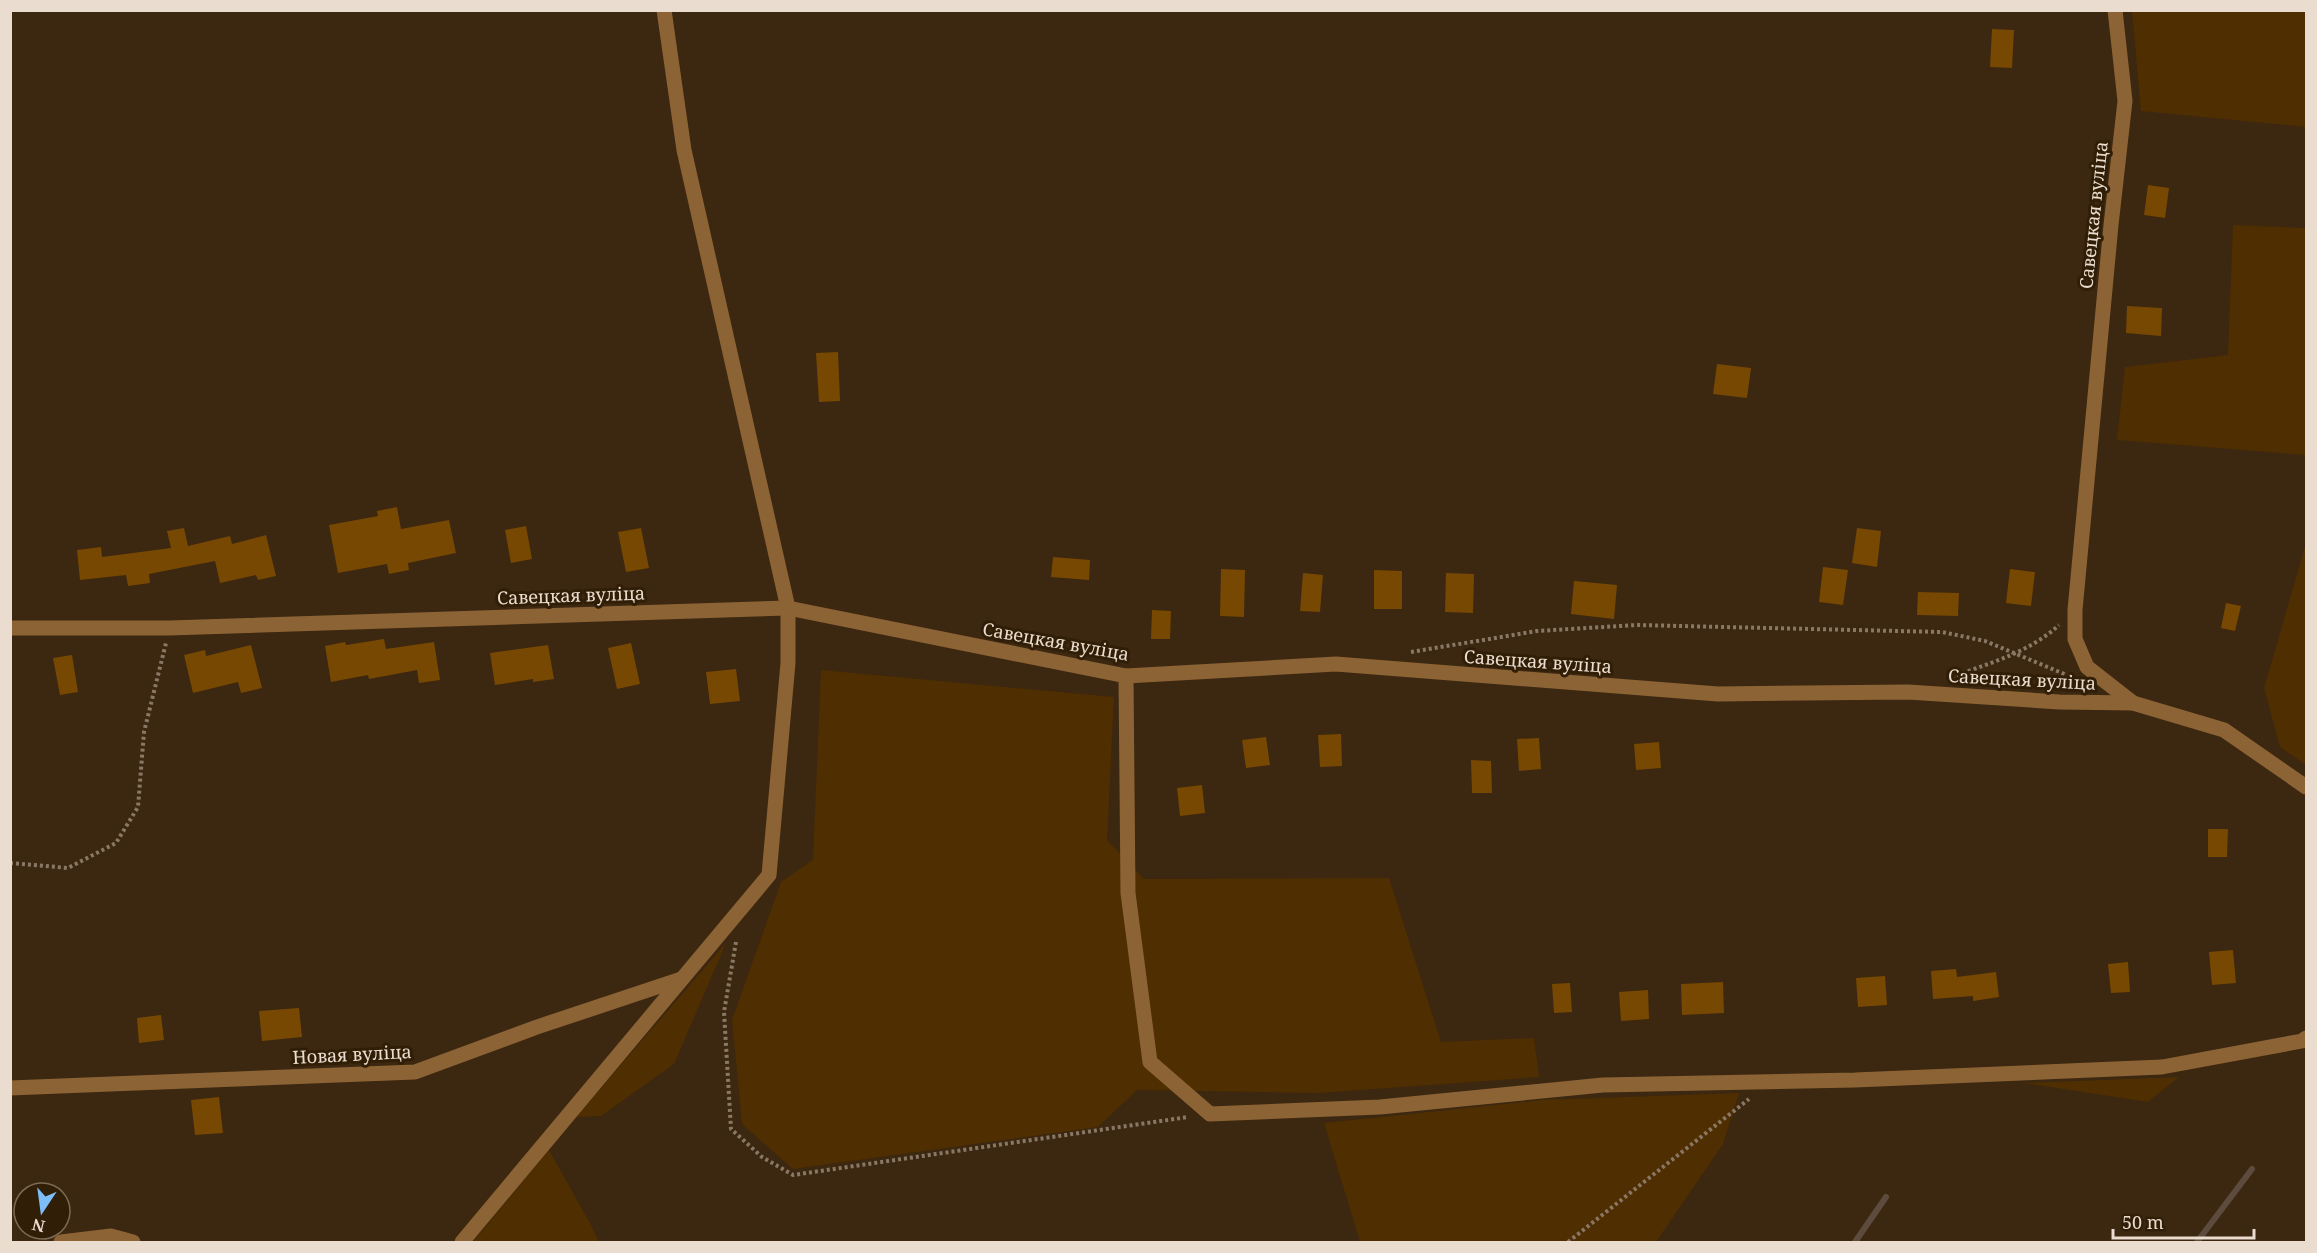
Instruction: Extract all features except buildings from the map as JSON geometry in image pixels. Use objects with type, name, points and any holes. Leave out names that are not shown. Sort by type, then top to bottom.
[{"type":"street","points":[[462,1242],[769,875],[788,663],[788,608],[684,150],[664,10]]},
{"type":"street","name":"Савецкая вуліца","points":[[2115,10],[2125,101],[2111,225],[2075,610],[2075,639],[2087,667],[2133,703]]},
{"type":"street","name":"Савецкая вуліца","points":[[10,628],[169,627],[788,608],[1126,676],[1336,664],[1718,694],[1908,692],[2059,702],[2133,703],[2224,730],[2307,787]]},
{"type":"street","points":[[1126,676],[1128,893],[1150,1062],[1210,1114],[1380,1107],[1603,1085],[1771,1082],[2162,1067],[2302,1042]]},
{"type":"street","name":"Новая вуліца","points":[[10,1088],[414,1072],[537,1027],[681,980]]},
{"type":"street","points":[[61,1242],[111,1236],[133,1242]]},
{"type":"path","points":[[1942,681],[2015,654],[2049,634],[2075,610]]},
{"type":"path","points":[[1404,653],[1537,631],[1637,625],[1942,632],[1985,641],[2084,682]]},
{"type":"path","points":[[10,863],[68,868],[117,843],[138,807],[144,732],[169,627]]},
{"type":"path","points":[[742,907],[724,1012],[731,1129],[762,1157],[793,1175],[1210,1114]]},
{"type":"path","points":[[1568,1242],[1771,1082]]},
{"type":"shaded area","points":[[2132,11],[2306,11],[2306,127],[2141,111]]},
{"type":"shaded area","points":[[2233,225],[2306,228],[2306,455],[2117,440],[2125,367],[2228,355]]},
{"type":"shaded area","points":[[2306,543],[2306,765],[2280,747],[2264,688]]},
{"type":"shaded area","points":[[821,670],[1114,697],[1107,840],[1144,879],[1389,878],[1441,1042],[1534,1038],[1539,1077],[1319,1093],[1137,1090],[1098,1127],[793,1169],[742,1124],[732,1020],[781,882],[813,860]]},
{"type":"shaded area","points":[[726,943],[674,1064],[601,1116],[576,1117]]},
{"type":"shaded area","points":[[2179,1077],[2148,1102],[2024,1083]]},
{"type":"shaded area","points":[[1739,1093],[1723,1144],[1656,1242],[1360,1242],[1324,1123],[1542,1100]]},
{"type":"shaded area","points":[[549,1150],[599,1242],[473,1242]]},
{"type":"waterway","points":[[2197,1242],[2252,1169]]},
{"type":"waterway","points":[[1855,1242],[1886,1197]]}]
